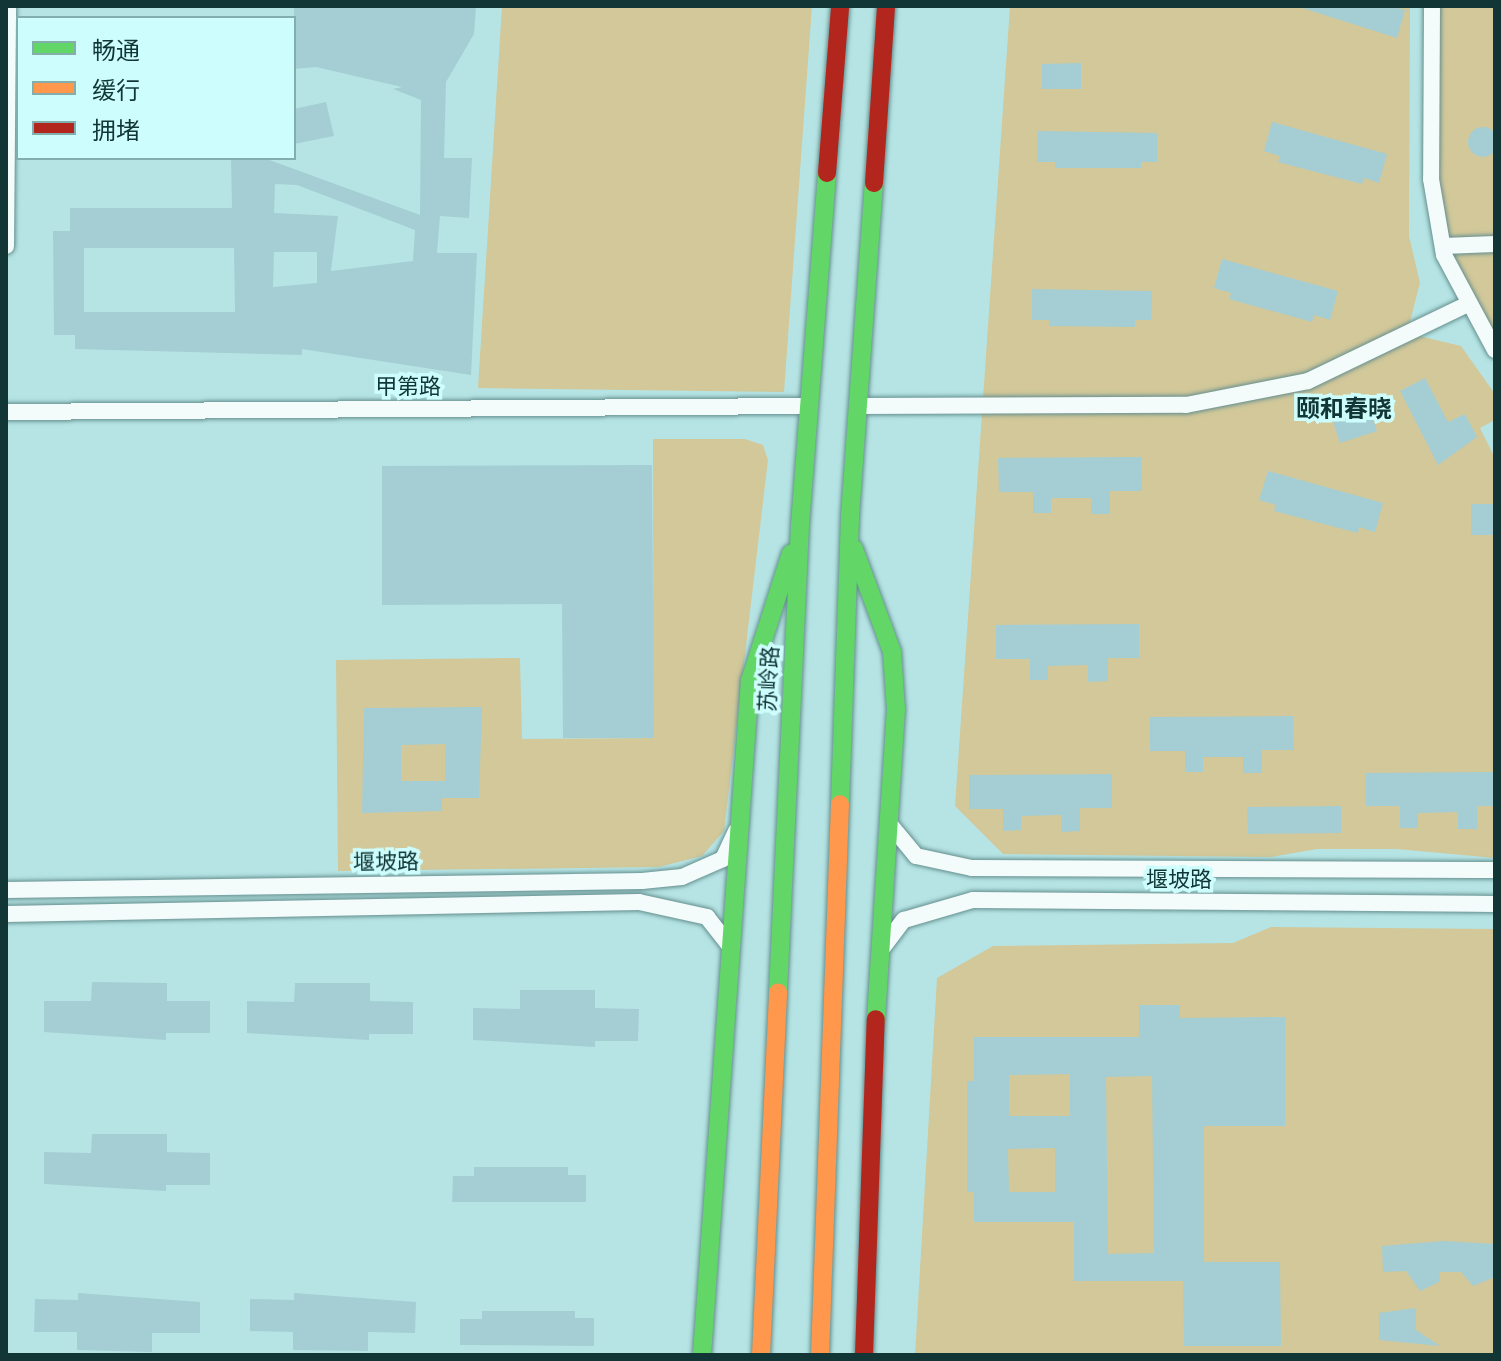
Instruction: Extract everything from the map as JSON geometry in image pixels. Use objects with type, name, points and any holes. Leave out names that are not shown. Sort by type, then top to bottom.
[{"type":"main road","name":"苏岭路","points":[[761,1355],[800,525],[840,6]]},
{"type":"main road","points":[[820,1355],[850,516],[886,6]]},
{"type":"main road","points":[[850,516],[853,544],[892,652],[896,709],[880,951],[864,1355]]},
{"type":"main road","points":[[702,1355],[750,681],[800,525]]},
{"type":"street","points":[[6,246],[8,6]]},
{"type":"street","points":[[1432,6],[1431,179],[1443,246],[1466,305],[1495,350]]},
{"type":"street","points":[[1443,246],[1495,244]]},
{"type":"street","points":[[858,406],[1186,405],[1308,381],[1466,305]]},
{"type":"street","name":"甲第路","points":[[6,412],[809,406]]},
{"type":"street","name":"堰坡路","points":[[888,822],[916,856],[972,868],[1495,870]]},
{"type":"street","name":"堰坡路","points":[[6,890],[642,881],[682,877],[723,859],[740,823]]},
{"type":"street","name":"堰坡路","points":[[880,951],[904,920],[973,900],[1495,904]]},
{"type":"street","name":"堰坡路","points":[[6,914],[639,902],[707,917],[730,946]]},
{"type":"shaded area","points":[[502,6],[812,6],[784,392],[478,388]]},
{"type":"shaded area","points":[[1010,6],[1410,6],[1409,236],[1420,283],[1407,333],[1461,346],[1495,394],[1495,420],[1480,428],[1495,458],[1495,858],[1397,849],[1317,849],[1271,857],[1003,854],[955,806]]},
{"type":"shaded area","points":[[1432,6],[1495,6],[1495,350],[1466,305],[1431,179]]},
{"type":"shaded area","points":[[653,439],[745,439],[763,445],[768,460],[724,831],[702,856],[659,867],[338,871],[336,660],[520,658],[522,739],[653,738]]},
{"type":"shaded area","points":[[1271,927],[1495,929],[1495,1355],[915,1355],[937,978],[993,946],[1233,943]]},
{"type":"building","points":[[294,6],[476,6],[474,34],[446,82],[444,158],[472,158],[469,218],[440,216],[437,253],[477,253],[471,375],[302,349],[302,355],[75,349],[75,335],[54,335],[53,231],[70,231],[70,208],[232,208],[231,160],[269,160],[420,215],[421,100],[393,89],[402,87],[316,67],[296,69]],"holes":[[[275,184],[297,185],[415,230],[413,261],[331,271],[338,216],[274,213]],[[84,248],[234,248],[235,312],[84,312]],[[274,252],[317,252],[317,283],[273,287]]]},
{"type":"building","points":[[1296,6],[1390,6],[1405,10],[1397,38]]},
{"type":"building","points":[[1081,63],[1081,89],[1042,89],[1042,64]]},
{"type":"building","points":[[326,102],[334,136],[296,144],[296,109]]},
{"type":"building","points":[[1272,122],[1387,154],[1379,183],[1364,178],[1362,184],[1278,162],[1280,156],[1264,151]]},
{"type":"building","points":[[1483,127],[1494,131],[1498,142],[1494,153],[1483,157],[1472,153],[1468,142],[1472,131]]},
{"type":"building","points":[[1038,131],[1157,133],[1157,162],[1141,162],[1141,168],[1055,168],[1055,162],[1037,162]]},
{"type":"building","points":[[1222,259],[1338,291],[1330,320],[1314,315],[1312,322],[1229,299],[1231,293],[1214,288]]},
{"type":"building","points":[[1032,289],[1152,291],[1151,320],[1135,320],[1135,327],[1049,326],[1049,320],[1032,320]]},
{"type":"building","points":[[1425,378],[1448,422],[1465,414],[1477,437],[1438,465],[1400,391]]},
{"type":"building","points":[[1369,407],[1377,431],[1340,443],[1332,419]]},
{"type":"building","points":[[1141,457],[1142,491],[1110,491],[1110,514],[1091,514],[1091,498],[1051,498],[1051,513],[1033,513],[1033,492],[999,492],[998,458]]},
{"type":"building","points":[[652,465],[654,738],[563,738],[562,604],[382,605],[382,466]]},
{"type":"building","points":[[1268,471],[1383,503],[1375,532],[1359,527],[1358,533],[1274,511],[1276,505],[1259,500]]},
{"type":"building","points":[[1471,504],[1495,504],[1495,535],[1471,535]]},
{"type":"building","points":[[1139,624],[1139,658],[1108,658],[1108,681],[1088,682],[1088,665],[1048,666],[1048,680],[1030,680],[1030,659],[996,659],[996,625]]},
{"type":"building","points":[[482,707],[479,798],[442,798],[442,811],[362,813],[364,708]],"holes":[[[445,744],[445,781],[401,781],[401,745]]]},
{"type":"building","points":[[1293,716],[1294,750],[1262,750],[1262,773],[1243,773],[1243,757],[1203,757],[1203,772],[1185,772],[1185,751],[1150,751],[1150,717]]},
{"type":"building","points":[[1495,772],[1495,806],[1477,806],[1477,829],[1458,829],[1458,812],[1418,813],[1418,828],[1400,828],[1400,806],[1366,806],[1365,773]]},
{"type":"building","points":[[1112,774],[1112,808],[1080,808],[1080,831],[1061,832],[1061,815],[1021,816],[1021,830],[1003,831],[1003,809],[969,809],[969,775]]},
{"type":"building","points":[[1341,806],[1341,833],[1248,834],[1247,807]]},
{"type":"building","points":[[92,982],[167,983],[167,1001],[210,1001],[210,1033],[166,1033],[166,1040],[44,1032],[44,1001],[91,1001]]},
{"type":"building","points":[[295,983],[370,983],[370,1001],[413,1002],[413,1034],[369,1034],[369,1040],[247,1033],[247,1001],[294,1002]]},
{"type":"building","points":[[520,990],[595,990],[595,1008],[639,1009],[638,1041],[595,1041],[595,1047],[473,1040],[473,1008],[520,1009]]},
{"type":"building","points":[[1139,1005],[1180,1005],[1180,1018],[1285,1017],[1285,1126],[1204,1126],[1204,1262],[1280,1262],[1281,1346],[1184,1346],[1183,1281],[1074,1281],[1074,1222],[974,1222],[974,1192],[967,1192],[967,1081],[974,1081],[974,1037],[1139,1037]],"holes":[[[1070,1074],[1070,1116],[1009,1116],[1009,1075]],[[1152,1076],[1154,1253],[1108,1254],[1106,1077]],[[1055,1148],[1055,1192],[1009,1192],[1008,1149]]]},
{"type":"building","points":[[92,1134],[167,1134],[167,1152],[210,1153],[210,1185],[166,1185],[166,1191],[44,1184],[44,1152],[91,1153]]},
{"type":"building","points":[[474,1167],[568,1167],[568,1175],[586,1175],[586,1202],[452,1202],[453,1176],[474,1176]]},
{"type":"building","points":[[1444,1241],[1495,1244],[1495,1277],[1473,1286],[1461,1272],[1440,1272],[1439,1282],[1420,1291],[1406,1271],[1383,1272],[1382,1246]]},
{"type":"building","points":[[78,1293],[200,1302],[200,1333],[152,1333],[152,1352],[77,1350],[77,1332],[34,1332],[35,1299],[78,1300]]},
{"type":"building","points":[[294,1293],[416,1302],[415,1333],[368,1332],[368,1351],[293,1350],[293,1332],[250,1331],[250,1299],[294,1300]]},
{"type":"building","points":[[1416,1308],[1416,1330],[1440,1346],[1379,1340],[1379,1313]]},
{"type":"building","points":[[482,1311],[575,1311],[575,1318],[594,1318],[594,1346],[460,1345],[460,1319],[482,1319]]},
{"type":"traffic: fast","points":[[778,992],[800,525],[827,173]]},
{"type":"traffic: fast","points":[[840,804],[850,516],[874,183]]},
{"type":"traffic: fast","points":[[854,549],[892,652],[896,709],[876,1019]]},
{"type":"traffic: fast","points":[[702,1355],[750,681],[791,553]]},
{"type":"traffic: slow","points":[[820,1355],[840,804]]},
{"type":"traffic: slow","points":[[761,1355],[778,992]]},
{"type":"traffic: jam","points":[[827,173],[840,6]]},
{"type":"traffic: jam","points":[[874,183],[886,6]]},
{"type":"traffic: jam","points":[[864,1355],[876,1019]]},
{"type":"district","name":"颐和春晓","points":[[1344,409]]}]
